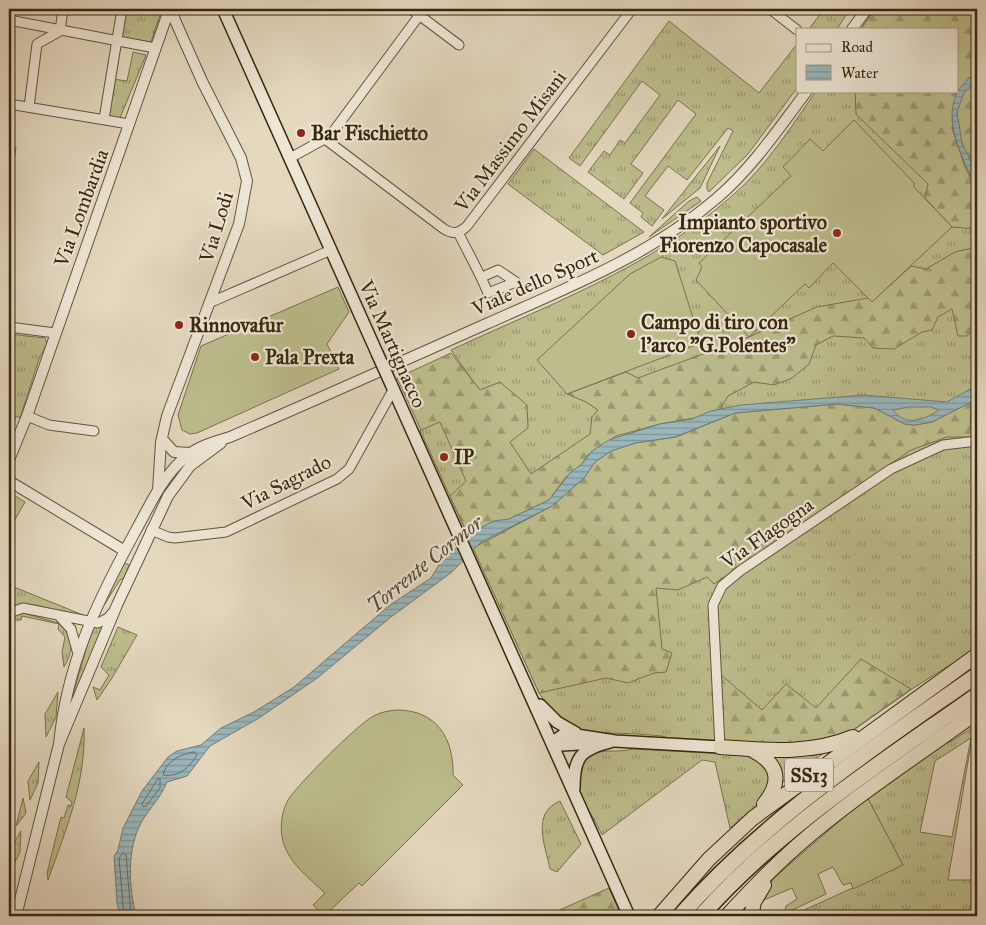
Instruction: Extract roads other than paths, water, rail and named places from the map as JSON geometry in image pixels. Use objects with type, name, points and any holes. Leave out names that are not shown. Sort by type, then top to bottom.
[{"type":"highway","name":"SS13","points":[[659,916],[709,859],[753,818],[882,722],[977,655]]},
{"type":"highway","points":[[680,916],[735,858],[798,804],[977,675]]},
{"type":"highway","points":[[701,916],[754,862],[792,829],[852,783],[977,695]]},
{"type":"highway","name":"SS13","points":[[727,916],[795,847],[880,782],[977,712]]},
{"type":"highway","points":[[942,738],[955,734],[977,719]]},
{"type":"highway","points":[[720,747],[800,750],[828,746],[882,722]]},
{"type":"highway","points":[[749,749],[769,761],[775,771],[776,781],[772,793],[753,818]]},
{"type":"highway","points":[[751,916],[760,892],[795,847]]},
{"type":"main road","name":"Via Martignacco","points":[[223,9],[481,587],[553,742],[629,916]]},
{"type":"main road","name":"Via Martignacco","points":[[530,694],[556,722],[580,735]]},
{"type":"main road","name":"Via Martignacco","points":[[553,742],[563,735],[580,735],[615,741],[720,747]]},
{"type":"main road","name":"Via Martignacco","points":[[553,742],[562,745],[615,741]]},
{"type":"main road","name":"Via Martignacco","points":[[574,792],[576,765],[582,754],[590,748],[615,741]]},
{"type":"street","points":[[60,31],[63,9]]},
{"type":"street","points":[[104,119],[122,9]]},
{"type":"street","points":[[411,9],[422,12],[459,45]]},
{"type":"street","name":"Via Massimo Misani","points":[[325,140],[444,229],[452,233],[458,232],[467,226],[632,9]]},
{"type":"street","points":[[770,9],[796,29]]},
{"type":"street","points":[[853,28],[866,9]]},
{"type":"street","name":"Via Lombardia","points":[[9,460],[28,416],[55,333],[155,48],[170,11]]},
{"type":"street","name":"Via Lodi","points":[[157,491],[159,452],[174,395],[239,224],[247,181],[241,158],[202,81],[170,11]]},
{"type":"street","points":[[290,158],[325,140],[422,12]]},
{"type":"street","points":[[9,20],[155,48]]},
{"type":"street","points":[[29,107],[37,44],[60,31]]},
{"type":"street","name":"Viale dello Sport","points":[[60,744],[62,722],[78,654],[100,596],[157,491],[191,452],[230,437],[601,273],[644,251],[680,227],[728,187],[766,145],[806,92]]},
{"type":"street","points":[[9,104],[129,124]]},
{"type":"street","points":[[458,232],[466,252],[476,264],[482,277]]},
{"type":"street","points":[[209,303],[331,250]]},
{"type":"street","points":[[9,327],[55,333]]},
{"type":"street","name":"Via Sagrado","points":[[151,530],[175,538],[226,532],[337,479],[349,469],[392,387]]},
{"type":"street","points":[[28,416],[49,425],[94,431]]},
{"type":"street","name":"Via Lodi","points":[[164,430],[168,496]]},
{"type":"street","name":"Viale dello Sport","points":[[60,744],[118,605],[168,496],[190,466],[230,437]]},
{"type":"street","points":[[164,441],[174,452],[191,452]]},
{"type":"street","name":"Via Flagogna","points":[[720,747],[714,605],[722,586],[891,469],[943,445],[977,441]]},
{"type":"street","points":[[9,481],[124,551],[139,558]]},
{"type":"street","points":[[9,613],[23,608],[98,623],[104,620],[118,605]]},
{"type":"street","points":[[57,615],[71,629],[78,654]]},
{"type":"street","points":[[16,916],[60,744]]},
{"type":"water","points":[[977,73],[977,80],[964,93],[957,112],[962,143],[977,174],[977,190],[958,145],[953,128],[952,113],[955,98],[963,85]]},
{"type":"water","points":[[977,385],[977,399],[932,422],[915,425],[905,424],[874,408],[837,404],[735,413],[675,437],[635,443],[611,451],[595,462],[584,478],[552,506],[481,542],[452,572],[391,617],[316,679],[259,718],[210,746],[187,776],[167,782],[159,798],[142,821],[133,844],[130,868],[136,916],[120,916],[117,903],[114,856],[118,850],[123,828],[142,791],[168,757],[177,751],[201,745],[221,728],[254,712],[294,687],[390,605],[431,578],[440,563],[474,532],[493,521],[509,519],[549,500],[571,472],[582,464],[592,451],[609,440],[660,424],[692,419],[711,411],[741,405],[864,395],[947,402]],"holes":[[[908,407],[931,407],[939,410],[928,417],[915,420],[903,419],[893,410]]]},
{"type":"waterway","points":[[9,414],[15,418]]},
{"type":"place","name":"Bar Fischietto","points":[[301,133]]},
{"type":"place","name":"Impianto sportivo Fiorenzo Capocasale","points":[[837,233]]},
{"type":"place","name":"Rinnovafur","points":[[179,325]]},
{"type":"place","name":"Campo di tiro con l'arco \"G.Polentes\"","points":[[631,334]]},
{"type":"place","name":"Pala Prexta","points":[[255,357]]},
{"type":"place","name":"IP","points":[[444,457]]},
{"type":"water label","name":"Torrente Cormor","points":[[425,564]]}]
